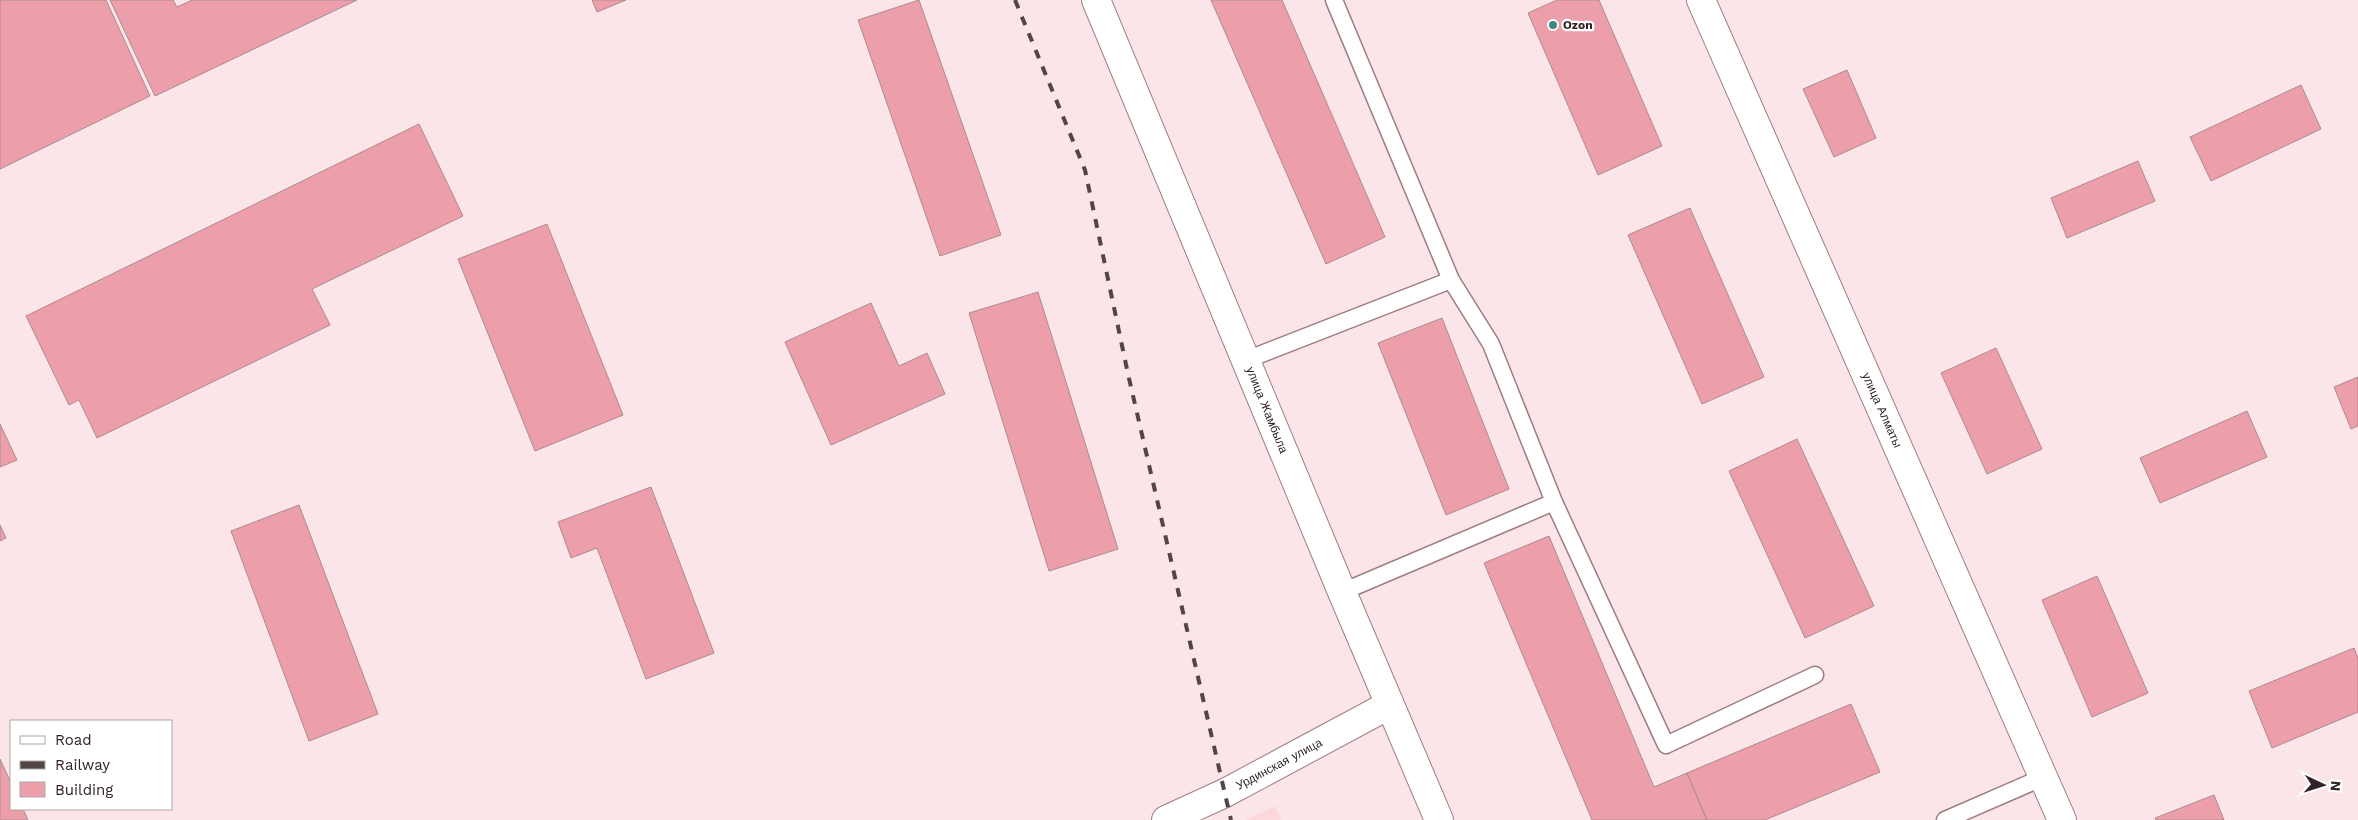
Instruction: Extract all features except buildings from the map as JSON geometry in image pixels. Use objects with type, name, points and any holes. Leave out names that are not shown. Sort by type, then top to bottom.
[{"type":"street","name":"улица Жамбыла","points":[[1096,0],[1389,705],[1439,820]]},
{"type":"street","name":"улица Алматы","points":[[1701,0],[2062,820]]},
{"type":"street","name":"Урдинская улица","points":[[1166,820],[1226,793],[1389,705]]},
{"type":"lane","points":[[1334,0],[1450,280],[1490,344],[1554,502],[1666,745],[1815,675]]},
{"type":"lane","points":[[1246,360],[1450,280]]},
{"type":"lane","points":[[1342,592],[1554,502]]},
{"type":"lane","points":[[1945,820],[2044,777]]},
{"type":"shaded area","points":[[1275,806],[1281,820],[1246,820]]},
{"type":"railway","points":[[1015,0],[1085,170],[1128,374],[1231,820]]},
{"type":"place","name":"Ozon","points":[[1553,25]]}]
